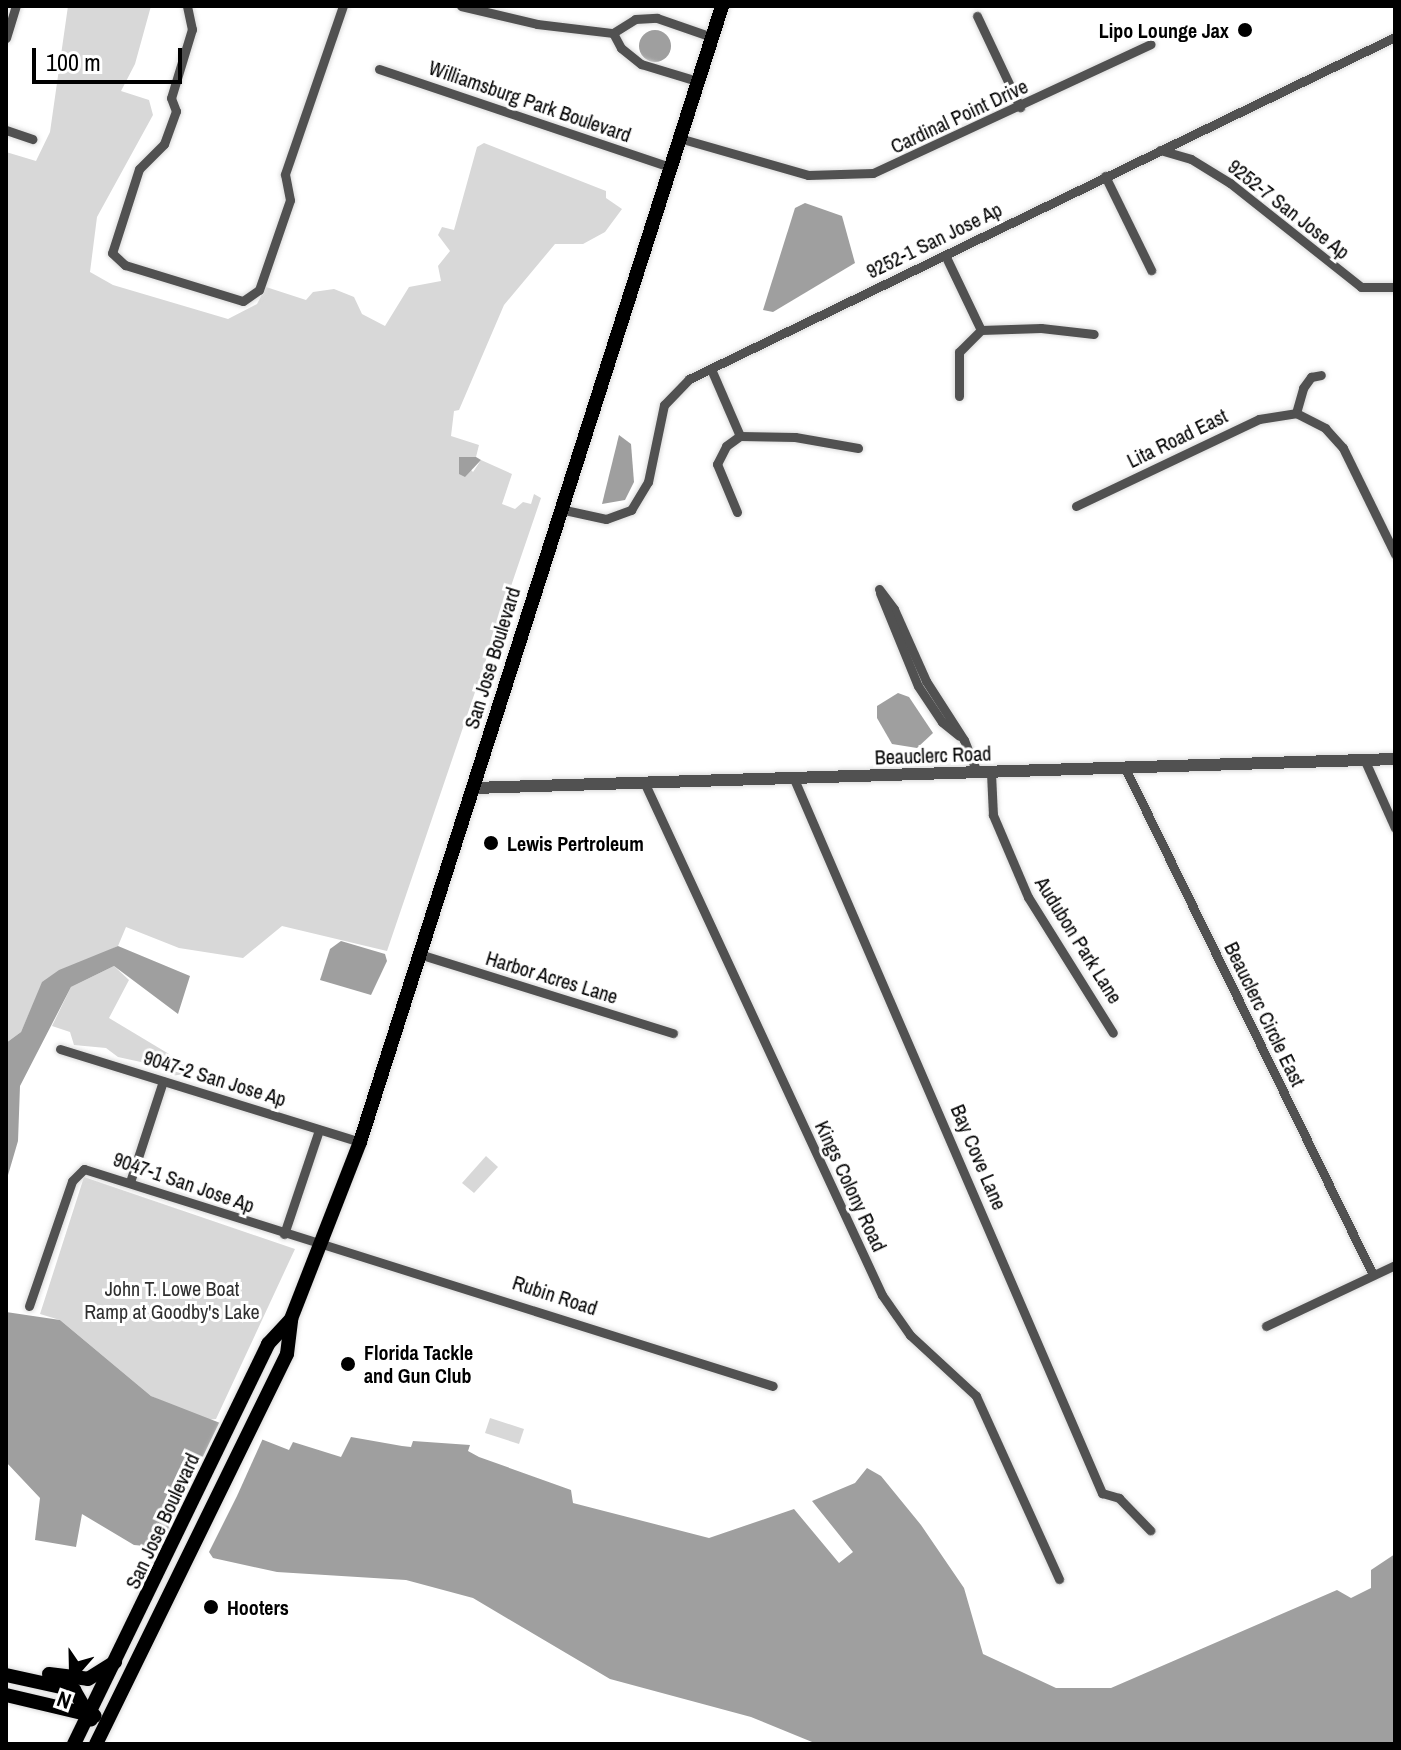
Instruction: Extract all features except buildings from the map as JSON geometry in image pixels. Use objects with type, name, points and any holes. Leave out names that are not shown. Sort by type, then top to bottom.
[{"type":"main road","name":"San Jose Boulevard","points":[[100,1742],[255,1426],[287,1354],[291,1319],[324,1244],[360,1142],[722,6]]},
{"type":"main road","name":"San Jose Boulevard","points":[[74,1744],[166,1562],[268,1344],[291,1319]]},
{"type":"main road","points":[[6,1669],[88,1679],[118,1659]]},
{"type":"main road","points":[[6,1675],[74,1690],[90,1716],[100,1742]]},
{"type":"main road","points":[[6,1695],[90,1716],[111,1716]]},
{"type":"street","points":[[6,38],[16,6]]},
{"type":"street","points":[[187,6],[192,29],[171,98],[176,111],[164,144],[139,169],[112,253],[125,265],[243,301],[259,290],[290,200],[285,174],[343,6]]},
{"type":"street","points":[[461,6],[613,33],[645,17],[712,37]]},
{"type":"street","points":[[977,16],[1020,107]]},
{"type":"street","points":[[613,33],[621,48],[641,64],[697,81]]},
{"type":"street","name":"9252-1 San Jose Ap","points":[[560,509],[606,519],[631,510],[644,493],[664,405],[677,387],[1395,37]]},
{"type":"street","name":"Cardinal Point Drive","points":[[679,138],[808,175],[856,176],[896,167],[1151,44]]},
{"type":"street","name":"Williamsburg Park Boulevard","points":[[379,69],[670,167]]},
{"type":"street","points":[[6,130],[32,139]]},
{"type":"street","name":"9252-7 San Jose Ap","points":[[1160,150],[1191,159],[1230,183],[1361,287],[1395,287]]},
{"type":"street","points":[[1105,176],[1151,270]]},
{"type":"street","points":[[945,255],[981,330]]},
{"type":"street","points":[[959,396],[959,352],[981,330],[1041,328],[1094,334]]},
{"type":"street","points":[[711,369],[740,436]]},
{"type":"street","points":[[1321,375],[1311,377],[1303,388],[1296,413],[1325,428],[1343,448],[1395,554]]},
{"type":"street","name":"Lita Road East","points":[[1076,506],[1259,419],[1296,413]]},
{"type":"street","points":[[737,512],[717,464],[726,446],[740,436],[795,437],[858,448]]},
{"type":"street","points":[[879,589],[894,609],[913,664],[879,589]]},
{"type":"street","name":"Audubon Park Lane","points":[[913,664],[984,773],[993,815],[1028,897],[1113,1033]]},
{"type":"street","name":"Beauclerc Road","points":[[473,788],[1395,759]]},
{"type":"street","points":[[1365,761],[1395,828]]},
{"type":"street","name":"Beauclerc Circle East","points":[[1125,768],[1373,1275]]},
{"type":"street","name":"Bay Cove Lane","points":[[794,779],[1102,1493],[1119,1498],[1150,1530]]},
{"type":"street","name":"Kings Colony Road","points":[[645,784],[882,1295],[910,1335],[976,1396],[1059,1579]]},
{"type":"street","name":"Harbor Acres Lane","points":[[419,954],[673,1033]]},
{"type":"street","name":"9047-2 San Jose Ap","points":[[60,1049],[360,1142]]},
{"type":"street","points":[[130,1182],[163,1081]]},
{"type":"street","points":[[284,1234],[319,1130]]},
{"type":"street","name":"9047-1 San Jose Ap","points":[[29,1306],[77,1172],[91,1170],[284,1234],[324,1244]]},
{"type":"street","name":"Rubin Road","points":[[324,1244],[773,1386]]},
{"type":"street","points":[[1266,1326],[1395,1265]]},
{"type":"green space","points":[[68,6],[151,6],[135,64],[121,91],[149,100],[153,115],[97,217],[90,272],[113,285],[228,319],[257,304],[266,287],[306,300],[313,292],[334,289],[354,297],[362,314],[385,326],[409,287],[441,281],[438,266],[450,251],[438,235],[442,227],[454,230],[477,147],[484,143],[606,191],[606,198],[622,209],[605,232],[583,244],[555,244],[504,305],[459,410],[454,411],[451,436],[479,445],[476,457],[459,457],[473,472],[481,460],[512,474],[502,504],[515,509],[523,502],[531,504],[534,494],[541,498],[387,951],[282,926],[243,958],[179,948],[126,927],[118,946],[43,982],[21,1032],[6,1043],[6,152],[36,161],[50,132]]},
{"type":"green space","points":[[114,966],[129,980],[109,1018],[169,1054],[183,1065],[185,1074],[171,1076],[159,1066],[118,1057],[106,1048],[74,1045],[70,1032],[52,1026],[71,987]]},
{"type":"green space","points":[[486,1156],[498,1167],[474,1193],[462,1183]]},
{"type":"green space","name":"John T. Lowe Boat Ramp at Goodby's Lake","points":[[84,1177],[295,1249],[216,1419],[205,1420],[151,1396],[60,1320],[40,1314]]},
{"type":"green space","points":[[490,1418],[524,1429],[519,1444],[485,1433]]},
{"type":"shaded area","points":[[655,30],[666,35],[671,46],[666,57],[655,62],[644,57],[639,46],[644,35]]},
{"type":"shaded area","points":[[805,203],[842,216],[855,263],[773,312],[763,310],[795,208]]},
{"type":"shaded area","points":[[619,435],[631,444],[634,482],[625,500],[602,504]]},
{"type":"shaded area","points":[[459,457],[481,460],[465,477],[459,474]]},
{"type":"shaded area","points":[[898,693],[909,697],[933,733],[917,748],[892,744],[877,718],[877,706]]},
{"type":"shaded area","points":[[341,941],[385,954],[387,961],[371,995],[320,980],[330,949]]},
{"type":"shaded area","points":[[118,946],[190,976],[178,1014],[114,966],[71,987],[20,1086],[18,1141],[6,1182],[6,1043],[21,1032],[42,982],[59,970]]},
{"type":"shaded area","points":[[6,1312],[60,1320],[151,1396],[289,1450],[293,1442],[341,1457],[351,1437],[411,1447],[413,1441],[470,1445],[468,1451],[479,1457],[571,1490],[573,1503],[709,1538],[794,1509],[839,1563],[853,1552],[812,1501],[855,1483],[867,1468],[881,1476],[921,1525],[964,1588],[983,1654],[1056,1688],[1111,1688],[1337,1590],[1351,1598],[1371,1588],[1371,1570],[1395,1554],[1395,1744],[817,1744],[751,1717],[610,1679],[473,1598],[406,1580],[277,1572],[213,1558],[209,1552],[134,1545],[82,1514],[76,1547],[35,1540],[40,1498],[6,1462]]},
{"type":"pier","points":[[220,1421],[264,1436],[237,1496],[207,1556],[157,1552]]},
{"type":"place","name":"Lipo Lounge Jax","points":[[1245,30]]},
{"type":"place","name":"Lewis Pertroleum","points":[[491,843]]},
{"type":"place","name":"Florida Tackle and Gun Club","points":[[348,1364]]},
{"type":"place","name":"Hooters","points":[[211,1607]]}]
